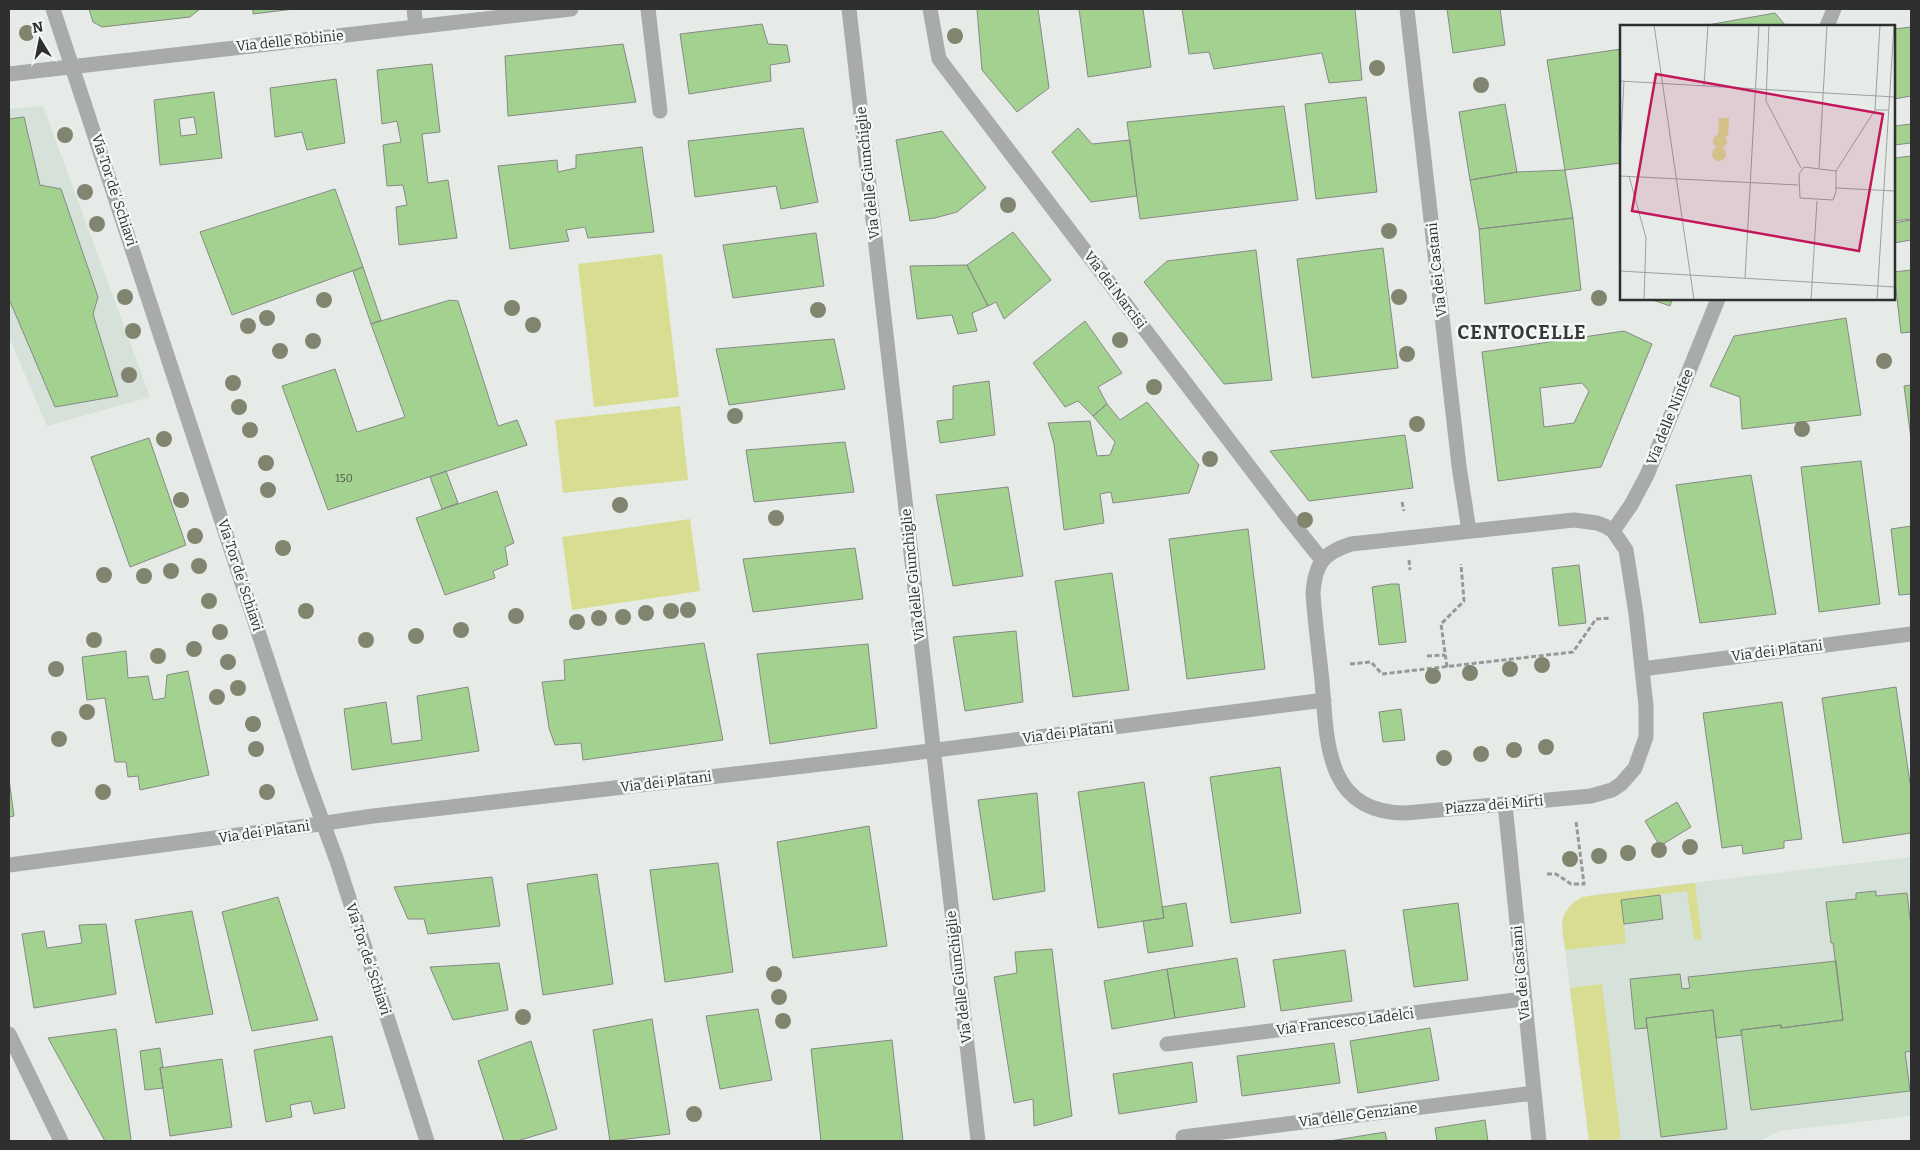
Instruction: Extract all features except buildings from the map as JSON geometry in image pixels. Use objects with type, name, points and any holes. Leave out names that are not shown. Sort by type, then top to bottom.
[{"type":"street","name":"Via Tor de' Schiavi","points":[[53,9],[427,1141]]},
{"type":"street","points":[[414,9],[416,27]]},
{"type":"street","name":"Via delle Robinie","points":[[9,74],[571,9]]},
{"type":"street","points":[[648,9],[660,111]]},
{"type":"street","name":"Via delle Giunchiglie","points":[[849,9],[978,1141]]},
{"type":"street","name":"Via dei Narcisi","points":[[930,9],[939,59],[1322,560]]},
{"type":"street","name":"Via dei Castani","points":[[1407,9],[1469,531]]},
{"type":"street","points":[[1827,25],[1834,9]]},
{"type":"street","name":"Via delle Ninfee","points":[[1613,531],[1631,505],[1647,475],[1718,300]]},
{"type":"street","points":[[1322,560],[1336,550],[1351,544],[1574,520],[1596,523],[1613,531]]},
{"type":"street","name":"Piazza dei Mirti","points":[[1322,560],[1316,573],[1313,594],[1329,748],[1334,768],[1339,778],[1348,790],[1366,806],[1384,812],[1406,813],[1591,796],[1612,790],[1621,784],[1635,768],[1646,737],[1646,706],[1636,614],[1626,550],[1613,531]]},
{"type":"street","name":"Via dei Platani","points":[[1642,669],[1911,634]]},
{"type":"street","name":"Via dei Platani","points":[[9,865],[403,812],[933,750],[1324,700]]},
{"type":"street","name":"Via dei Castani","points":[[1504,804],[1539,1141]]},
{"type":"street","name":"Via Francesco Ladelci","points":[[1167,1044],[1523,999]]},
{"type":"street","points":[[9,1034],[61,1141]]},
{"type":"street","name":"Via delle Genziane","points":[[1183,1137],[1534,1094]]},
{"type":"path","points":[[1402,502],[1404,511]]},
{"type":"path","points":[[1409,559],[1410,570]]},
{"type":"path","points":[[1447,667],[1442,624],[1464,601],[1460,564]]},
{"type":"path","points":[[1350,664],[1371,662],[1382,674],[1573,652],[1596,619],[1611,618]]},
{"type":"path","points":[[1427,656],[1445,655]]},
{"type":"path","points":[[1547,874],[1556,874],[1571,884],[1584,884],[1576,818]]},
{"type":"shaded area","points":[[43,106],[150,397],[47,426],[9,337],[9,109]]},
{"type":"shaded area","points":[[1911,857],[1911,1116],[1779,1131],[1760,1141],[1589,1141],[1562,924],[1563,916],[1574,902],[1591,895]]},
{"type":"green space","points":[[662,254],[679,397],[594,407],[578,264]]},
{"type":"green space","points":[[680,406],[688,480],[563,493],[555,420]]},
{"type":"green space","points":[[690,519],[700,591],[572,610],[562,537]]},
{"type":"green space","points":[[1695,883],[1702,939],[1694,940],[1687,891],[1621,900],[1626,943],[1565,950],[1563,920],[1568,908],[1582,897]]},
{"type":"green space","points":[[1602,984],[1621,1139],[1589,1141],[1570,988]]},
{"type":"district","name":"CENTOCELLE","points":[[1522,332]]}]
